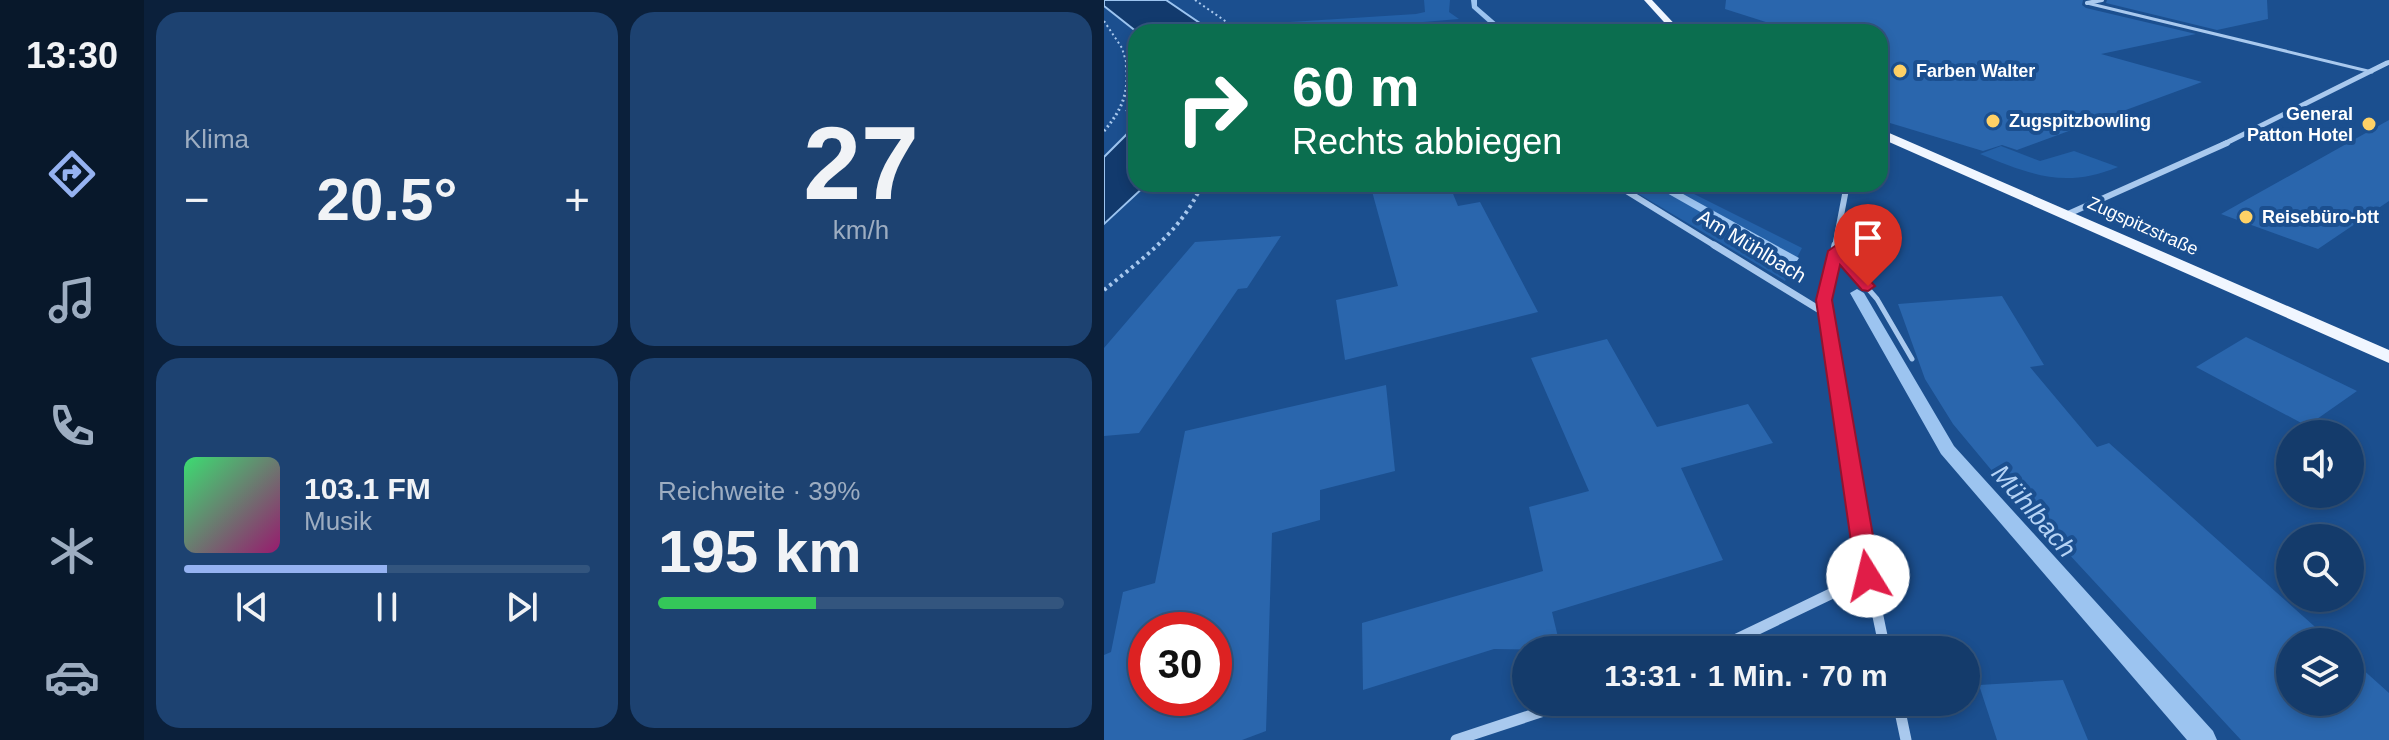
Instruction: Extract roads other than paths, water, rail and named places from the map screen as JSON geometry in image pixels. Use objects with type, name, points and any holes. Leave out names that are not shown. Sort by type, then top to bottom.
[{"type":"main road","points":[[1648,0],[1670,24]]},
{"type":"main road","name":"Zugspitzstraße","points":[[1888,136],[2389,357]]},
{"type":"street","points":[[2087,3],[2102,0]]},
{"type":"street","points":[[2068,214],[2234,140],[2389,62]]},
{"type":"street","name":"Am Mühlbach","points":[[1628,192],[1828,315]]},
{"type":"street","name":"Am Mühlbach","points":[[1846,192],[1824,300],[1868,576],[1882,636]]},
{"type":"street","points":[[1743,636],[1868,576]]},
{"type":"street","points":[[1456,740],[1529,716]]},
{"type":"street","points":[[1901,716],[1906,740]]},
{"type":"lane","points":[[2087,3],[2373,72]]},
{"type":"lane","points":[[1835,254],[1877,299],[1912,359]]},
{"type":"waterway","name":"Mühlbach","points":[[1474,0],[1474,7],[1494,24]]},
{"type":"waterway","name":"Mühlbach","points":[[1672,192],[1792,258]]},
{"type":"waterway","name":"Mühlbach","points":[[1857,293],[1947,450],[2204,740]]},
{"type":"place","name":"Farben Walter","points":[[1900,71]]},
{"type":"place","name":"Zugspitzbowling","points":[[1993,121]]},
{"type":"place","name":"General Patton Hotel","points":[[2369,124]]},
{"type":"place","name":"Reisebüro-btt","points":[[2246,217]]}]
